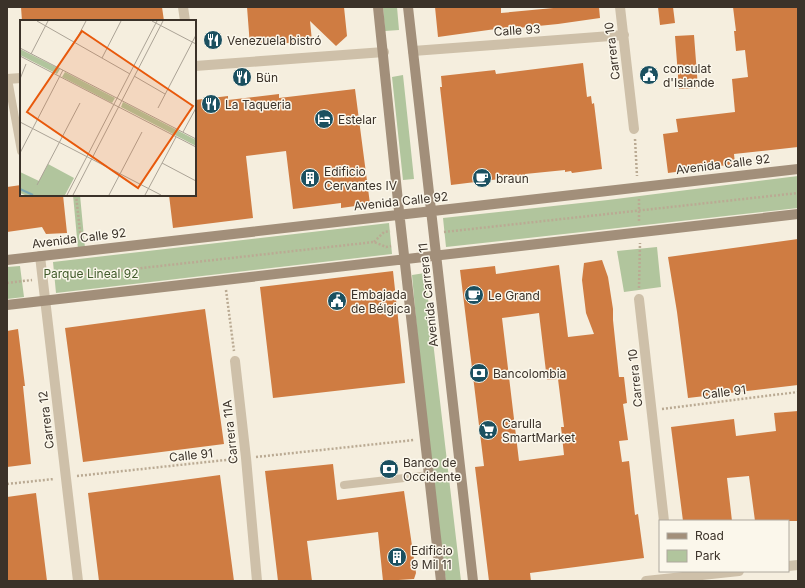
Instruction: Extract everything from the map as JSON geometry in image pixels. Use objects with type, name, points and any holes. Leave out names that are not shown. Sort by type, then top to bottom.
[{"type":"main road","name":"Avenida Carrera 11","points":[[378,7],[442,581]]},
{"type":"main road","name":"Avenida Carrera 11","points":[[408,7],[473,581]]},
{"type":"main road","name":"Avenida Calle 92","points":[[7,260],[82,250],[400,214],[431,212],[798,169]]},
{"type":"main road","points":[[7,305],[798,214]]},
{"type":"street","points":[[183,7],[185,20]]},
{"type":"street","name":"Carrera 10","points":[[620,7],[634,129]]},
{"type":"street","name":"Calle 93","points":[[413,51],[624,35]]},
{"type":"street","points":[[196,66],[384,52]]},
{"type":"street","points":[[7,77],[20,78]]},
{"type":"street","name":"Carrera 12","points":[[40,256],[78,581]]},
{"type":"street","name":"Carrera 10","points":[[639,299],[664,520]]},
{"type":"street","name":"Carrera 11A","points":[[235,361],[246,458],[257,581]]},
{"type":"street","points":[[646,581],[670,577],[727,572]]},
{"type":"lane","points":[[7,77],[20,147]]},
{"type":"lane","points":[[344,485],[430,475]]},
{"type":"path","points":[[634,129],[638,187]]},
{"type":"path","points":[[434,233],[798,193]]},
{"type":"path","points":[[76,196],[82,250]]},
{"type":"path","points":[[374,242],[384,232]]},
{"type":"path","points":[[639,299],[640,232]]},
{"type":"path","points":[[7,283],[374,242],[386,247]]},
{"type":"path","points":[[225,280],[235,361]]},
{"type":"path","name":"Calle 91","points":[[652,410],[798,392]]},
{"type":"path","name":"Calle 91","points":[[7,484],[426,439]]},
{"type":"green space","points":[[383,7],[397,7],[399,30],[385,31]]},
{"type":"green space","points":[[403,75],[414,179],[403,180],[392,77]]},
{"type":"green space","points":[[798,176],[798,208],[446,247],[443,218],[608,200]]},
{"type":"green space","points":[[73,196],[80,196],[85,248],[78,249]]},
{"type":"green space","name":"Parque Lineal 92","points":[[389,223],[392,254],[56,293],[53,262]]},
{"type":"green space","points":[[657,247],[661,287],[624,292],[617,251]]},
{"type":"green space","name":"Parque Lineal 92","points":[[20,266],[24,297],[7,299],[7,267]]},
{"type":"green space","points":[[425,273],[461,581],[446,581],[430,475],[412,275]]},
{"type":"building","points":[[21,7],[162,7],[164,20],[22,20]]},
{"type":"building","points":[[247,7],[344,7],[347,36],[336,46],[310,21],[312,41],[250,46]]},
{"type":"building","points":[[435,7],[501,7],[501,13],[564,7],[599,7],[600,18],[518,28],[518,26],[438,37]]},
{"type":"building","points":[[658,7],[673,7],[675,23],[660,25]]},
{"type":"building","points":[[733,7],[798,7],[798,147],[734,154],[735,164],[668,173],[663,134],[678,132],[676,119],[735,112],[732,79],[748,77],[745,50],[736,51],[734,31],[736,31]]},
{"type":"building","points":[[694,35],[698,88],[679,89],[675,36]]},
{"type":"building","points":[[583,63],[587,97],[591,96],[592,104],[594,103],[602,169],[572,173],[571,171],[565,172],[565,170],[525,174],[525,176],[451,185],[440,87],[442,87],[441,76],[495,70],[496,74]]},
{"type":"building","points":[[355,89],[370,204],[341,208],[341,203],[293,209],[286,151],[246,156],[253,218],[173,228],[169,196],[196,196],[196,100],[228,96],[228,100],[279,94],[279,98]]},
{"type":"building","points":[[20,185],[20,196],[63,196],[67,233],[46,234],[42,227],[7,232],[7,187]]},
{"type":"building","points":[[798,239],[798,385],[688,398],[668,257]]},
{"type":"building","points":[[602,260],[608,277],[613,309],[619,377],[624,377],[627,403],[623,404],[628,440],[619,441],[622,462],[629,461],[635,515],[638,514],[644,558],[530,573],[531,581],[489,581],[475,467],[484,466],[460,270],[495,266],[496,274],[559,265],[568,337],[594,334],[586,313],[582,280],[584,263]],"holes":[[[539,313],[547,380],[558,379],[564,427],[561,427],[564,455],[519,461],[502,318]]]},
{"type":"building","points":[[393,271],[405,383],[273,398],[260,287]]},
{"type":"building","points":[[205,309],[224,444],[83,462],[65,328]]},
{"type":"building","points":[[18,329],[25,386],[23,386],[31,464],[7,467],[7,331]]},
{"type":"building","points":[[798,411],[798,521],[755,520],[749,476],[727,478],[732,520],[683,520],[671,427],[734,419],[736,436],[776,431],[774,413]]},
{"type":"building","points":[[333,464],[337,500],[404,491],[416,573],[414,579],[383,581],[378,532],[307,541],[312,581],[278,581],[265,471]]},
{"type":"building","points":[[220,475],[234,581],[99,581],[88,493]]},
{"type":"building","points":[[36,493],[47,581],[7,581],[7,497]]},
{"type":"place","name":"Venezuela bistró","points":[[213,40]]},
{"type":"place","name":"consulat d'Islande","points":[[649,75]]},
{"type":"place","name":"Bün","points":[[242,77]]},
{"type":"place","name":"La Taqueria","points":[[211,104]]},
{"type":"place","name":"Estelar","points":[[324,119]]},
{"type":"place","name":"Edificio Cervantes IV","points":[[310,178]]},
{"type":"place","name":"braun","points":[[482,178]]},
{"type":"place","name":"Le Grand","points":[[474,295]]},
{"type":"place","name":"Embajada de Bélgica","points":[[337,301]]},
{"type":"place","name":"Bancolombia","points":[[479,373]]},
{"type":"place","name":"Carulla SmartMarket","points":[[488,430]]},
{"type":"place","name":"Banco de Occidente","points":[[389,469]]},
{"type":"place","name":"Edificio 9 Mil 11","points":[[397,557]]}]
